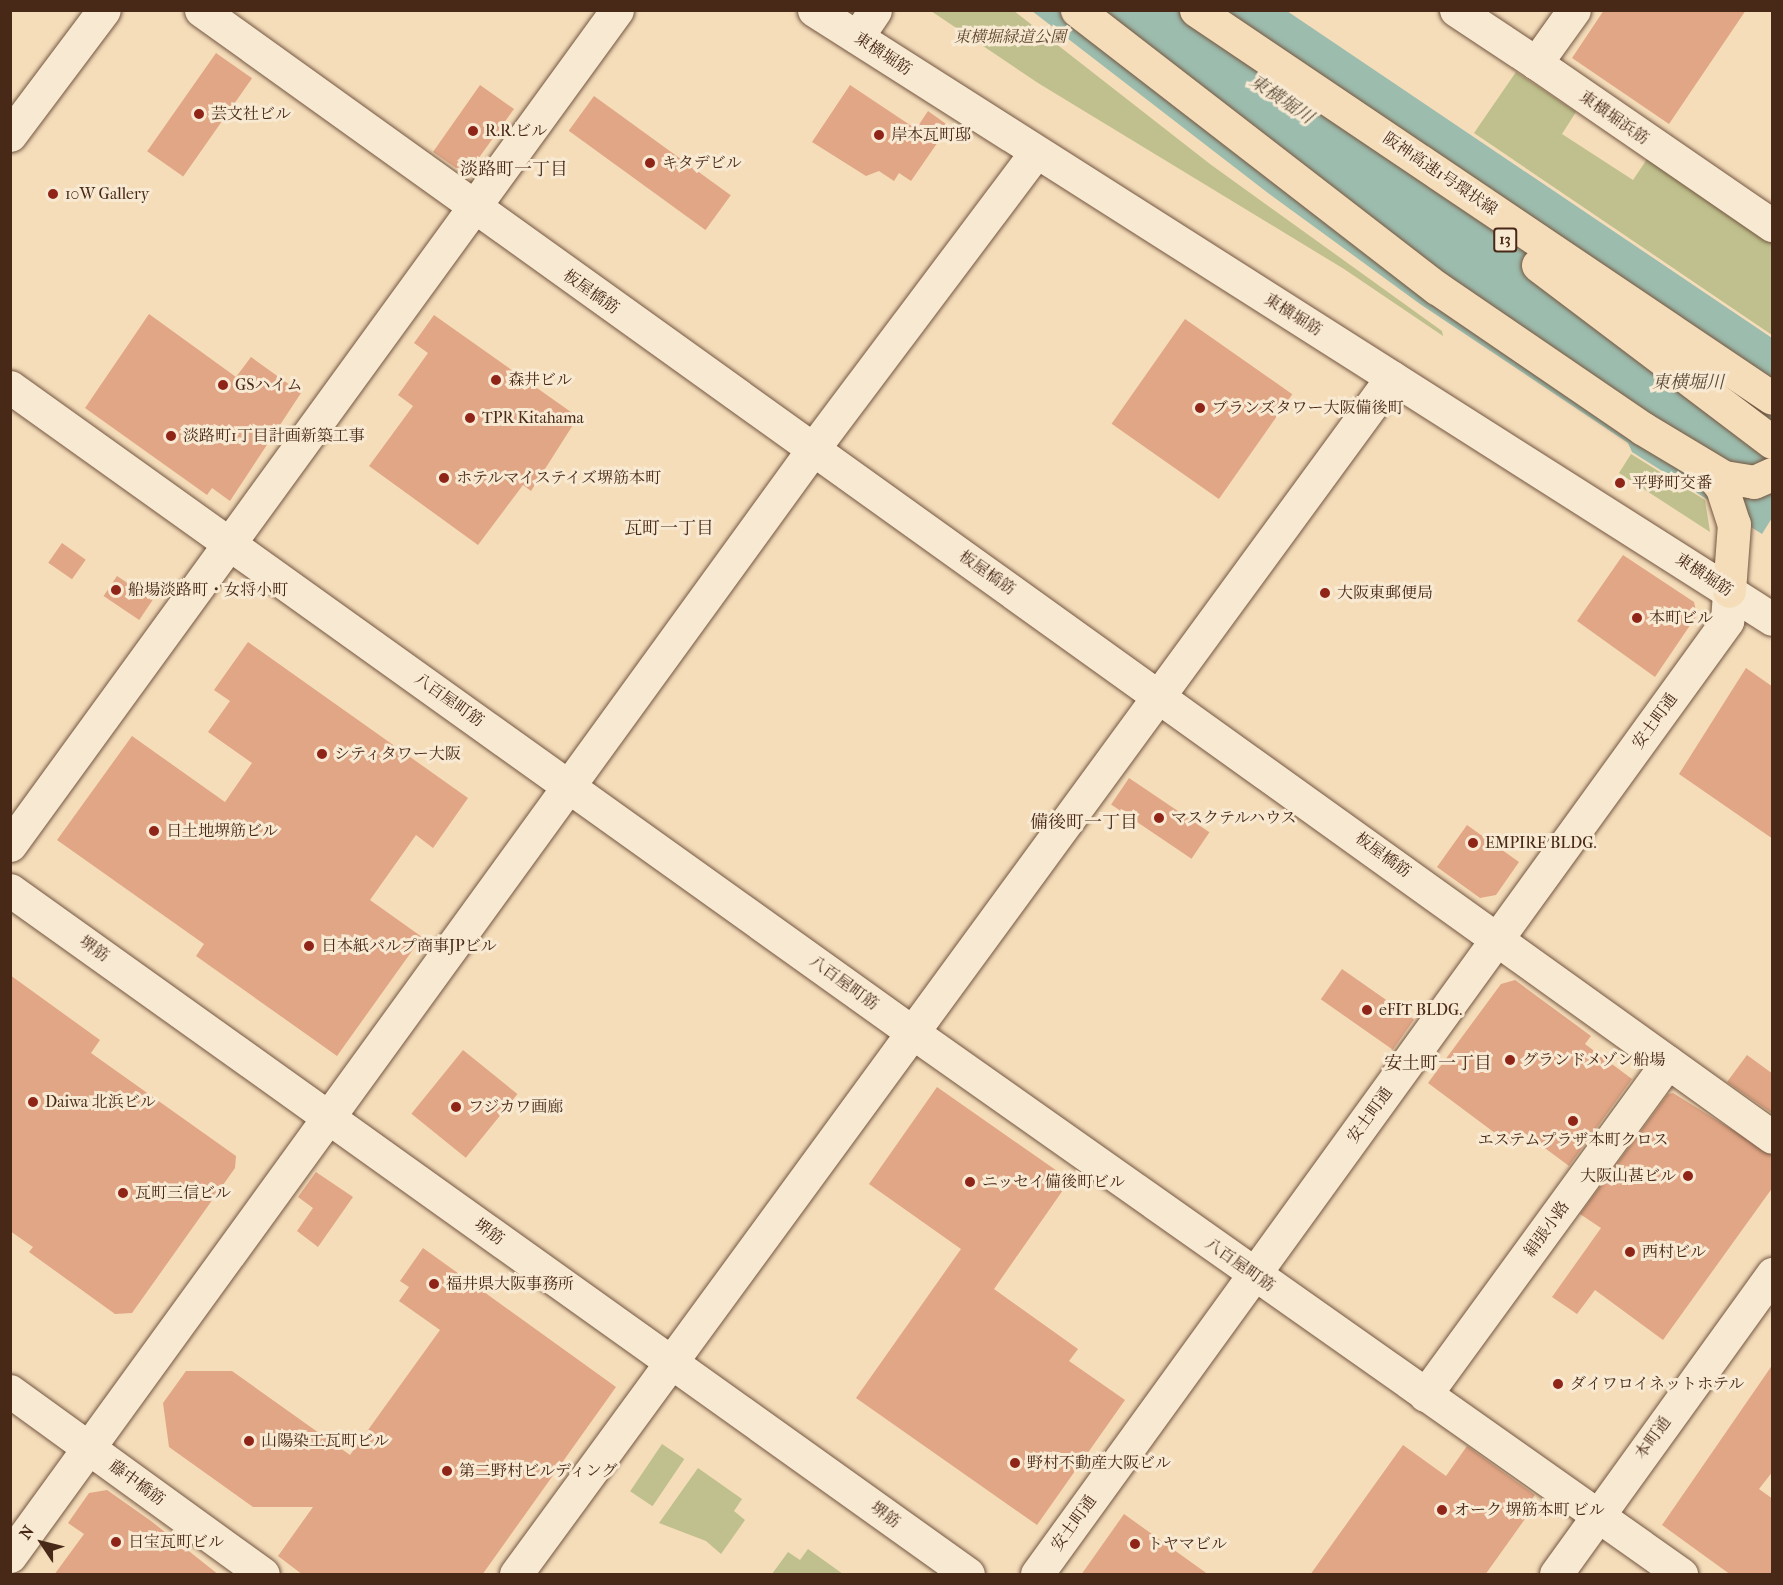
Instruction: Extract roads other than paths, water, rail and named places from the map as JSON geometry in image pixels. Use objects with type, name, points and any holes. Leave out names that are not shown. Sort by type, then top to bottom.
[{"type":"highway","points":[[1077,10],[1437,288],[1706,468],[1739,482],[1773,474]]},
{"type":"highway","name":"阪神高速1号環状線","points":[[1196,10],[1773,398]]},
{"type":"highway","name":"13","points":[[1237,38],[1773,442]]},
{"type":"highway","points":[[1706,468],[1732,511],[1731,576]]},
{"type":"street","points":[[10,135],[104,10]]},
{"type":"street","name":"板屋橋筋","points":[[201,10],[474,209],[1160,695],[1773,1137]]},
{"type":"street","points":[[10,844],[230,545],[617,10]]},
{"type":"street","name":"東横堀筋","points":[[814,10],[1392,377],[1731,576],[1773,619]]},
{"type":"street","points":[[857,37],[875,10]]},
{"type":"street","name":"東横堀浜筋","points":[[1456,10],[1773,225]]},
{"type":"street","points":[[1536,63],[1574,10]]},
{"type":"street","points":[[10,1556],[813,449],[1036,152]]},
{"type":"street","points":[[516,1575],[1392,377]]},
{"type":"street","name":"八百屋町筋","points":[[10,387],[571,785],[912,1032],[1425,1395],[1599,1514],[1681,1575]]},
{"type":"street","name":"安土町通","points":[[1037,1575],[1727,621],[1731,576]]},
{"type":"street","name":"堺筋","points":[[10,890],[968,1575]]},
{"type":"street","name":"絹張小路","points":[[1425,1395],[1668,1062]]},
{"type":"street","name":"本町通","points":[[1556,1575],[1773,1274]]},
{"type":"street","name":"藤中橋筋","points":[[10,1391],[263,1575]]},
{"type":"water","name":"東横堀川","points":[[1032,11],[1287,11],[1772,338],[1772,518],[1762,534],[1632,452],[1628,443],[1420,304],[1268,193]]},
{"type":"place","name":"芸文社ビル","points":[[199,114]]},
{"type":"place","name":"R.R.ビル","points":[[473,131]]},
{"type":"place","name":"岸本瓦町邸","points":[[879,135]]},
{"type":"place","name":"キタデビル","points":[[650,163]]},
{"type":"place","name":"10W Gallery","points":[[53,194]]},
{"type":"place","name":"森井ビル","points":[[496,380]]},
{"type":"place","name":"GSハイム","points":[[223,385]]},
{"type":"place","name":"ブランズタワー大阪備後町","points":[[1200,408]]},
{"type":"place","name":"TPR Kitahama","points":[[470,418]]},
{"type":"place","name":"淡路町1丁目計画新築工事","points":[[171,436]]},
{"type":"place","name":"ホテルマイステイズ堺筋本町","points":[[444,478]]},
{"type":"place","name":"平野町交番","points":[[1620,483]]},
{"type":"place","name":"船場淡路町・女将小町","points":[[116,590]]},
{"type":"place","name":"大阪東郵便局","points":[[1325,593]]},
{"type":"place","name":"本町ビル","points":[[1637,618]]},
{"type":"place","name":"シティタワー大阪","points":[[322,754]]},
{"type":"place","name":"マスクテルハウス","points":[[1159,818]]},
{"type":"place","name":"日土地堺筋ビル","points":[[154,831]]},
{"type":"place","name":"EMPIRE BLDG.","points":[[1473,843]]},
{"type":"place","name":"日本紙パルプ商事JPビル","points":[[309,946]]},
{"type":"place","name":"eFIT BLDG.","points":[[1367,1010]]},
{"type":"place","name":"グランドメゾン船場","points":[[1510,1060]]},
{"type":"place","name":"Daiwa 北浜ビル","points":[[33,1102]]},
{"type":"place","name":"フジカワ画廊","points":[[456,1107]]},
{"type":"place","name":"エステムプラザ本町クロス","points":[[1573,1121]]},
{"type":"place","name":"大阪山甚ビル","points":[[1688,1176]]},
{"type":"place","name":"ニッセイ備後町ビル","points":[[970,1182]]},
{"type":"place","name":"瓦町三信ビル","points":[[123,1193]]},
{"type":"place","name":"西村ビル","points":[[1630,1252]]},
{"type":"place","name":"福井県大阪事務所","points":[[434,1284]]},
{"type":"place","name":"ダイワロイネットホテル","points":[[1558,1384]]},
{"type":"place","name":"山陽染工瓦町ビル","points":[[249,1441]]},
{"type":"place","name":"野村不動産大阪ビル","points":[[1015,1463]]},
{"type":"place","name":"第二野村ビルディング","points":[[447,1471]]},
{"type":"place","name":"オーク 堺筋本町 ビル","points":[[1442,1510]]},
{"type":"place","name":"日宝瓦町ビル","points":[[116,1542]]},
{"type":"place","name":"トヤマビル","points":[[1135,1544]]},
{"type":"district","name":"淡路町一丁目","points":[[514,170]]},
{"type":"district","name":"瓦町一丁目","points":[[669,529]]},
{"type":"district","name":"備後町一丁目","points":[[1084,823]]},
{"type":"district","name":"安土町一丁目","points":[[1438,1064]]},
{"type":"park label","name":"東横堀緑道公園","points":[[1010,37]]}]
